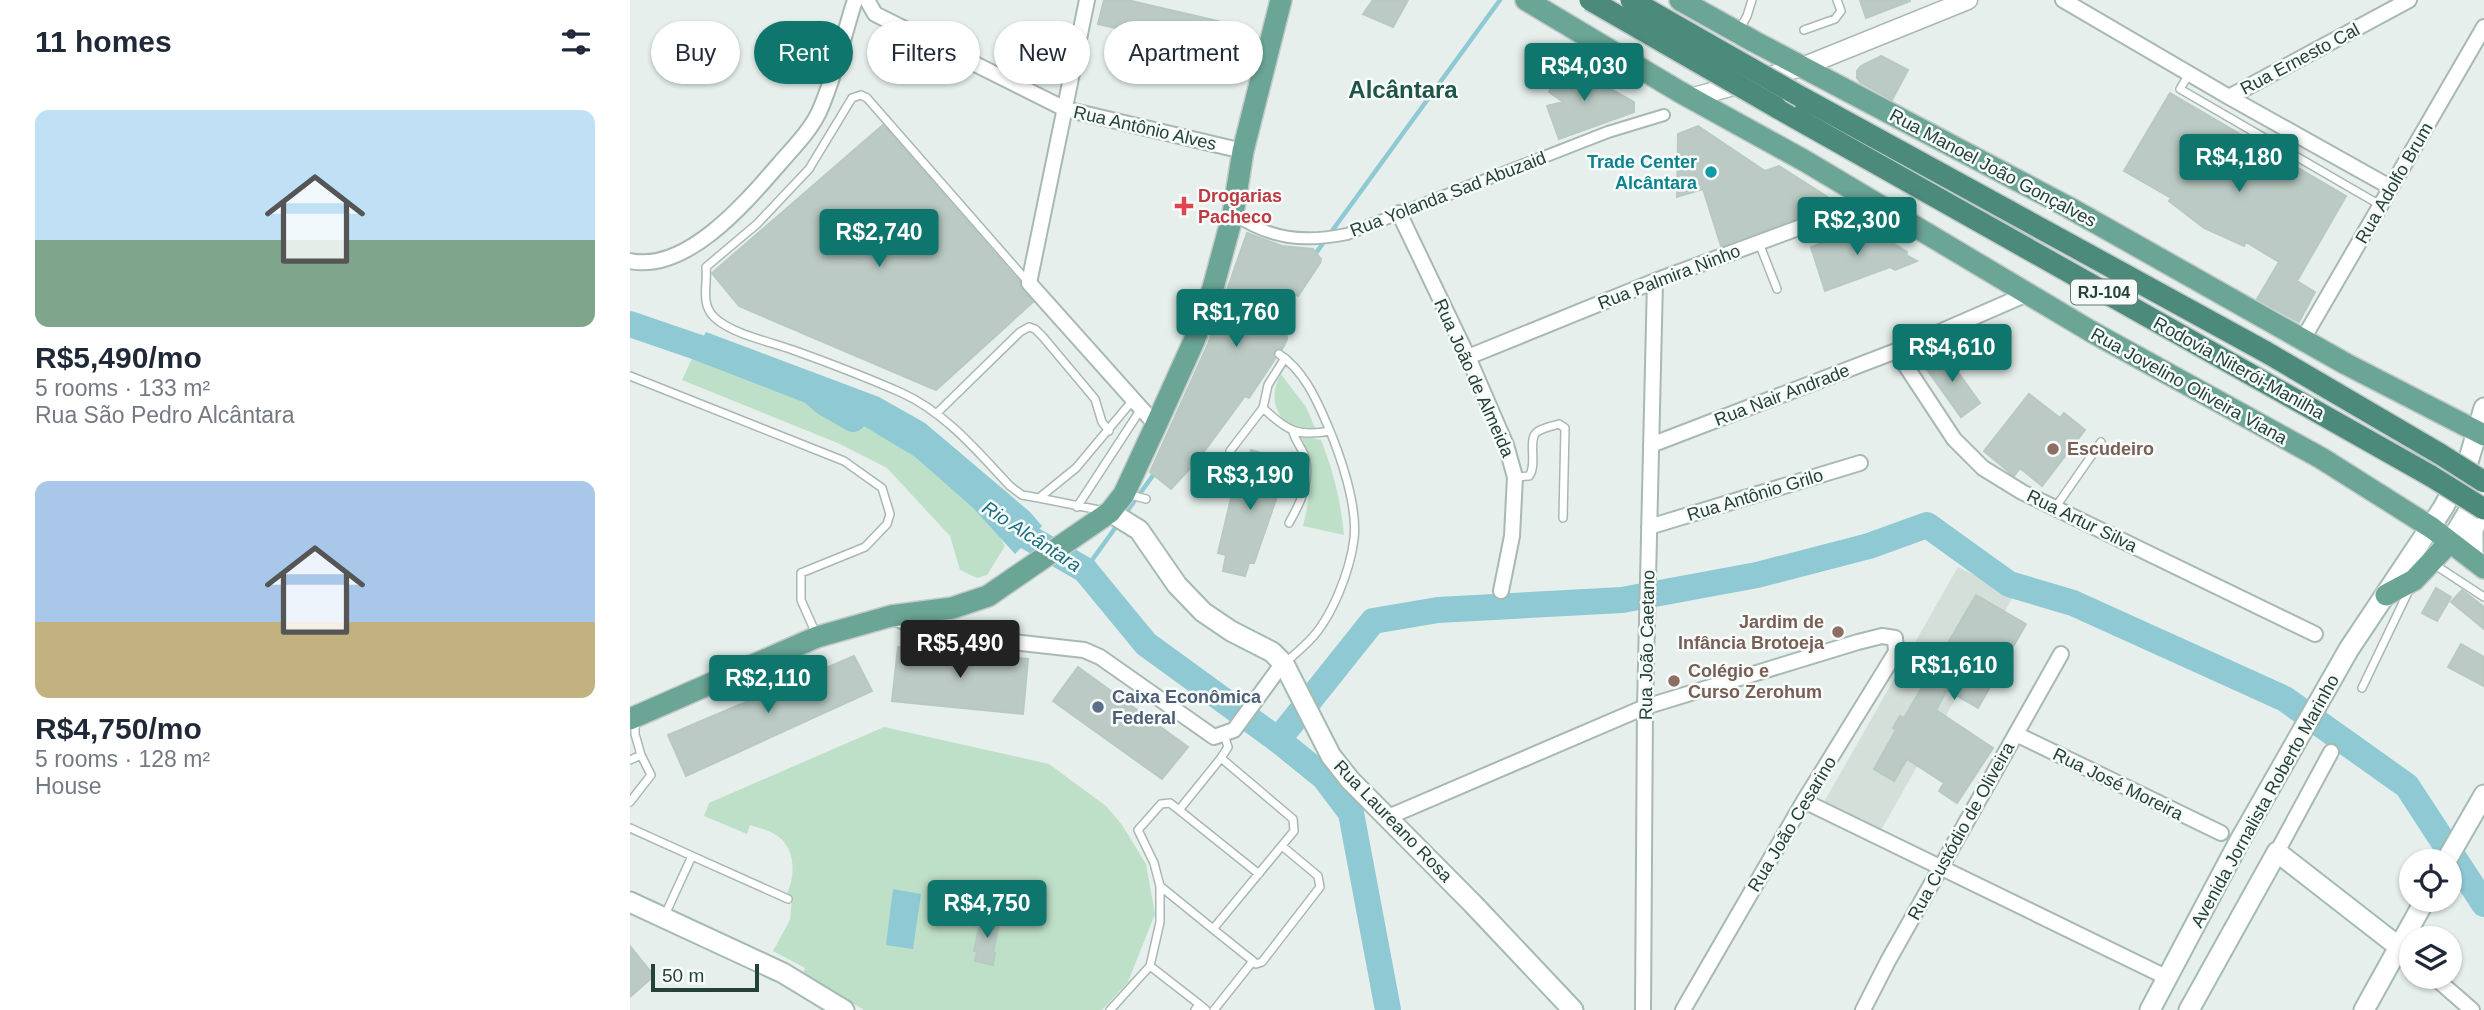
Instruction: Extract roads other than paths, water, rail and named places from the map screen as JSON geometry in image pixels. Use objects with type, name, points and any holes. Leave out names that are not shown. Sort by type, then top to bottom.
[{"type":"highway","name":"Rodovia Niterói-Manilha","points":[[1590,0],[2484,508]]},
{"type":"highway","name":"Rodovia Niterói-Manilha","points":[[1632,0],[1801,97],[2266,352],[2440,454],[2484,485]]},
{"type":"main road","points":[[632,718],[817,637],[891,616],[969,603],[1005,586],[1115,519],[1194,341],[1213,288],[1233,214],[1243,151],[1282,0]]},
{"type":"main road","name":"Rua Jovelino Oliveira Viana","points":[[1526,0],[1690,98],[1805,161],[2092,332],[2321,458],[2432,528],[2479,564]]},
{"type":"main road","name":"Rua Manoel João Gonçalves","points":[[1680,0],[2068,207],[2346,364],[2481,434]]},
{"type":"main road","name":"Avenida Jornalista Roberto Marinho","points":[[2150,1010],[2239,842],[2364,624],[2432,528],[2481,434],[2484,408]]},
{"type":"main road","points":[[2386,596],[2414,580],[2450,542],[2484,485]]},
{"type":"main road","points":[[2479,564],[2473,530],[2484,508]]},
{"type":"main road","name":"Rua Laureano Rosa","points":[[1115,519],[1147,540],[1177,585],[1203,612],[1231,631],[1272,652],[1293,682],[1331,756],[1350,780],[1573,1010]]},
{"type":"main road","points":[[2453,849],[2482,803]]},
{"type":"main road","points":[[2277,852],[2399,948]]},
{"type":"main road","name":"Avenida Jornalista Roberto Marinho","points":[[2189,1010],[2277,852]]},
{"type":"main road","points":[[630,902],[783,973],[844,1010]]},
{"type":"main road","points":[[2364,1010],[2399,961]]},
{"type":"street","points":[[630,261],[648,262],[667,257],[708,235],[753,194],[802,138],[818,114],[855,0]]},
{"type":"street","name":"Rua Antônio Alves","points":[[867,0],[875,14],[1065,109],[1243,151]]},
{"type":"street","points":[[1087,0],[1029,282],[1156,425]]},
{"type":"street","points":[[1690,98],[1802,67],[1968,0]]},
{"type":"street","points":[[2063,0],[2390,187]]},
{"type":"street","name":"Rua Ernesto Cal","points":[[2229,97],[2409,0]]},
{"type":"street","name":"Rua Adolfo Brum","points":[[2303,339],[2484,26]]},
{"type":"street","name":"Rua Yolanda Sad Abuzaid","points":[[1233,214],[1267,233],[1323,239],[1347,234],[1608,132],[1664,115]]},
{"type":"street","name":"Rua Palmira Ninho","points":[[1468,357],[1655,281],[1871,201]]},
{"type":"street","name":"Rua João de Almeida","points":[[1399,213],[1468,357],[1506,445],[1516,477],[1512,536],[1502,591]]},
{"type":"street","name":"Rua João Caetano","points":[[1643,1010],[1645,707],[1655,281]]},
{"type":"street","name":"Rua Nair Andrade","points":[[1651,444],[1896,351],[2027,294]]},
{"type":"street","name":"Rua Artur Silva","points":[[1896,351],[1954,439],[1983,468],[2022,492],[2315,634]]},
{"type":"street","name":"Rua Antônio Grilo","points":[[1649,527],[1860,463]]},
{"type":"street","points":[[891,616],[920,630],[941,634],[1084,650],[1100,657],[1214,737],[1229,732],[1280,667]]},
{"type":"street","name":"Rua João Cesarino","points":[[1645,707],[1858,642],[1882,636],[1895,638],[1896,652],[1804,801],[1683,1010]]},
{"type":"street","name":"Rua Custódio de Oliveira","points":[[1863,1010],[2061,654]]},
{"type":"street","points":[[1386,818],[1645,707]]},
{"type":"street","name":"Rua José Moreira","points":[[2016,734],[2221,833]]},
{"type":"street","name":"Avenida Jornalista Roberto Marinho","points":[[2277,852],[2331,752]]},
{"type":"street","points":[[1804,801],[2168,978]]},
{"type":"street","points":[[2448,989],[2472,1010]]},
{"type":"lane","points":[[1738,32],[1752,0]]},
{"type":"lane","points":[[1804,30],[1835,19],[1841,11],[1838,0]]},
{"type":"lane","points":[[2189,74],[2180,89],[2380,205]]},
{"type":"lane","points":[[1029,282],[867,98],[861,95],[852,98],[809,169],[757,225],[706,268],[708,282],[704,294],[706,305],[715,318],[730,328],[904,394],[937,413],[1022,495],[1077,507],[1115,519]]},
{"type":"lane","points":[[1759,242],[1777,289]]},
{"type":"lane","points":[[937,413],[1020,332],[1030,327],[1035,328],[1095,399],[1102,422],[1109,430]]},
{"type":"lane","points":[[1230,451],[1263,408],[1268,385],[1282,356],[1306,382],[1331,431],[1345,471],[1354,537],[1342,582],[1329,612],[1310,640],[1280,667]]},
{"type":"lane","points":[[630,376],[844,461],[882,488],[890,514],[887,524],[880,532],[865,547],[801,573],[801,600],[817,637]]},
{"type":"lane","points":[[1039,499],[1076,468],[1109,430],[1137,404]]},
{"type":"lane","points":[[1077,507],[1137,404]]},
{"type":"lane","points":[[1263,408],[1293,432],[1306,434],[1331,431]]},
{"type":"lane","points":[[1516,477],[1530,476],[1533,471],[1533,437],[1536,432],[1559,424],[1565,428],[1563,518]]},
{"type":"lane","points":[[1289,523],[1300,504],[1307,470],[1293,432]]},
{"type":"lane","points":[[2054,508],[2101,442]]},
{"type":"lane","points":[[1125,494],[1146,499]]},
{"type":"lane","points":[[2432,562],[2484,597]]},
{"type":"lane","points":[[2362,688],[2414,580]]},
{"type":"lane","points":[[630,802],[651,775],[640,755],[632,718]]},
{"type":"lane","points":[[1179,810],[1221,758],[1228,747],[1229,732]]},
{"type":"lane","points":[[630,760],[640,755]]},
{"type":"lane","points":[[1213,929],[1293,831],[1293,819],[1221,758]]},
{"type":"lane","points":[[1110,1010],[1150,966],[1160,922],[1160,886],[1154,863],[1138,830],[1161,804],[1170,803],[1259,874]]},
{"type":"lane","points":[[630,828],[788,899]]},
{"type":"lane","points":[[1160,886],[1256,964],[1262,962],[1320,887],[1318,876],[1282,846]]},
{"type":"lane","points":[[664,918],[692,856]]},
{"type":"lane","points":[[1214,1010],[1252,961]]},
{"type":"lane","points":[[1150,966],[1200,1008]]},
{"type":"water","points":[[706,332],[879,397],[925,423],[1030,512],[1042,526],[1015,554],[973,508],[915,457],[825,403],[811,391],[697,347]]},
{"type":"water","points":[[893,889],[921,894],[913,949],[886,945]]},
{"type":"waterway","points":[[1313,257],[1500,0]]},
{"type":"waterway","name":"Rio Alcântara","points":[[630,324],[811,391],[825,403],[853,419]]},
{"type":"waterway","points":[[1125,514],[1157,470]]},
{"type":"waterway","name":"Rio Alcântara","points":[[1001,518],[1014,529],[1085,570],[1146,644],[1278,740],[1324,777],[1351,813],[1388,1010]]},
{"type":"waterway","points":[[1085,570],[1118,524]]},
{"type":"waterway","points":[[1278,740],[1373,621],[1438,610],[1622,600],[1757,575],[1869,546],[1927,525],[2009,584],[2073,603],[2285,699],[2407,786],[2484,904]]},
{"type":"place","name":"Trade Center Alcântara","points":[[1711,172]]},
{"type":"place","name":"Drogarias Pacheco","points":[[1184,206]]},
{"type":"place","name":"Escudeiro","points":[[2053,449]]},
{"type":"place","name":"Jardim de Infância Brotoeja","points":[[1838,632]]},
{"type":"place","name":"Colégio e Curso Zerohum","points":[[1674,681]]},
{"type":"place","name":"Caixa Econômica Federal","points":[[1098,707]]},
{"type":"district","name":"Alcântara","points":[[1403,90]]}]
